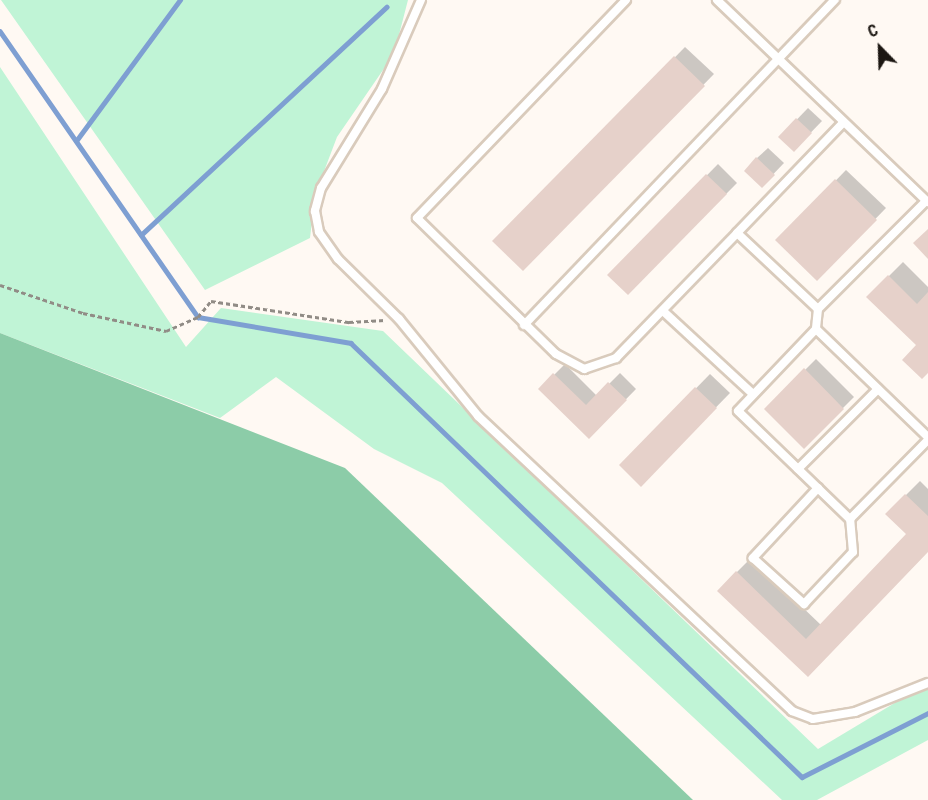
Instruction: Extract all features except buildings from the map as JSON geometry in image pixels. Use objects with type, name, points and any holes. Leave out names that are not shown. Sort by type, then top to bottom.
[{"type":"lane","points":[[421,0],[382,89],[321,189],[315,211],[319,231],[338,259],[399,319],[478,416],[792,711],[813,719],[855,712],[928,683]]},
{"type":"lane","points":[[626,0],[417,218],[556,354],[584,369],[616,358],[844,122]]},
{"type":"lane","points":[[717,0],[927,201],[818,309],[816,329],[738,411],[798,469],[818,488],[850,519],[853,552],[804,604],[753,558],[818,488]]},
{"type":"lane","points":[[524,325],[835,0]]},
{"type":"lane","points":[[737,233],[818,309]]},
{"type":"lane","points":[[663,311],[753,394]]},
{"type":"lane","points":[[816,329],[928,438],[850,519]]},
{"type":"lane","points":[[798,469],[878,389]]},
{"type":"path","points":[[0,285],[83,313],[166,331],[198,317],[212,301],[349,322],[399,319]]},
{"type":"green space","points":[[1,0],[408,0],[394,54],[337,137],[315,195],[310,238],[205,290]]},
{"type":"green space","points":[[0,67],[186,347],[221,308],[383,331],[818,749],[928,683],[928,740],[817,800],[782,800],[442,483],[374,449],[276,377],[220,418],[0,333]]},
{"type":"green space","points":[[0,333],[345,468],[693,800],[0,800]]},
{"type":"waterway","points":[[76,141],[180,0]]},
{"type":"waterway","points":[[141,235],[386,7]]},
{"type":"waterway","points":[[0,31],[198,317],[351,343],[802,777],[928,713]]}]
